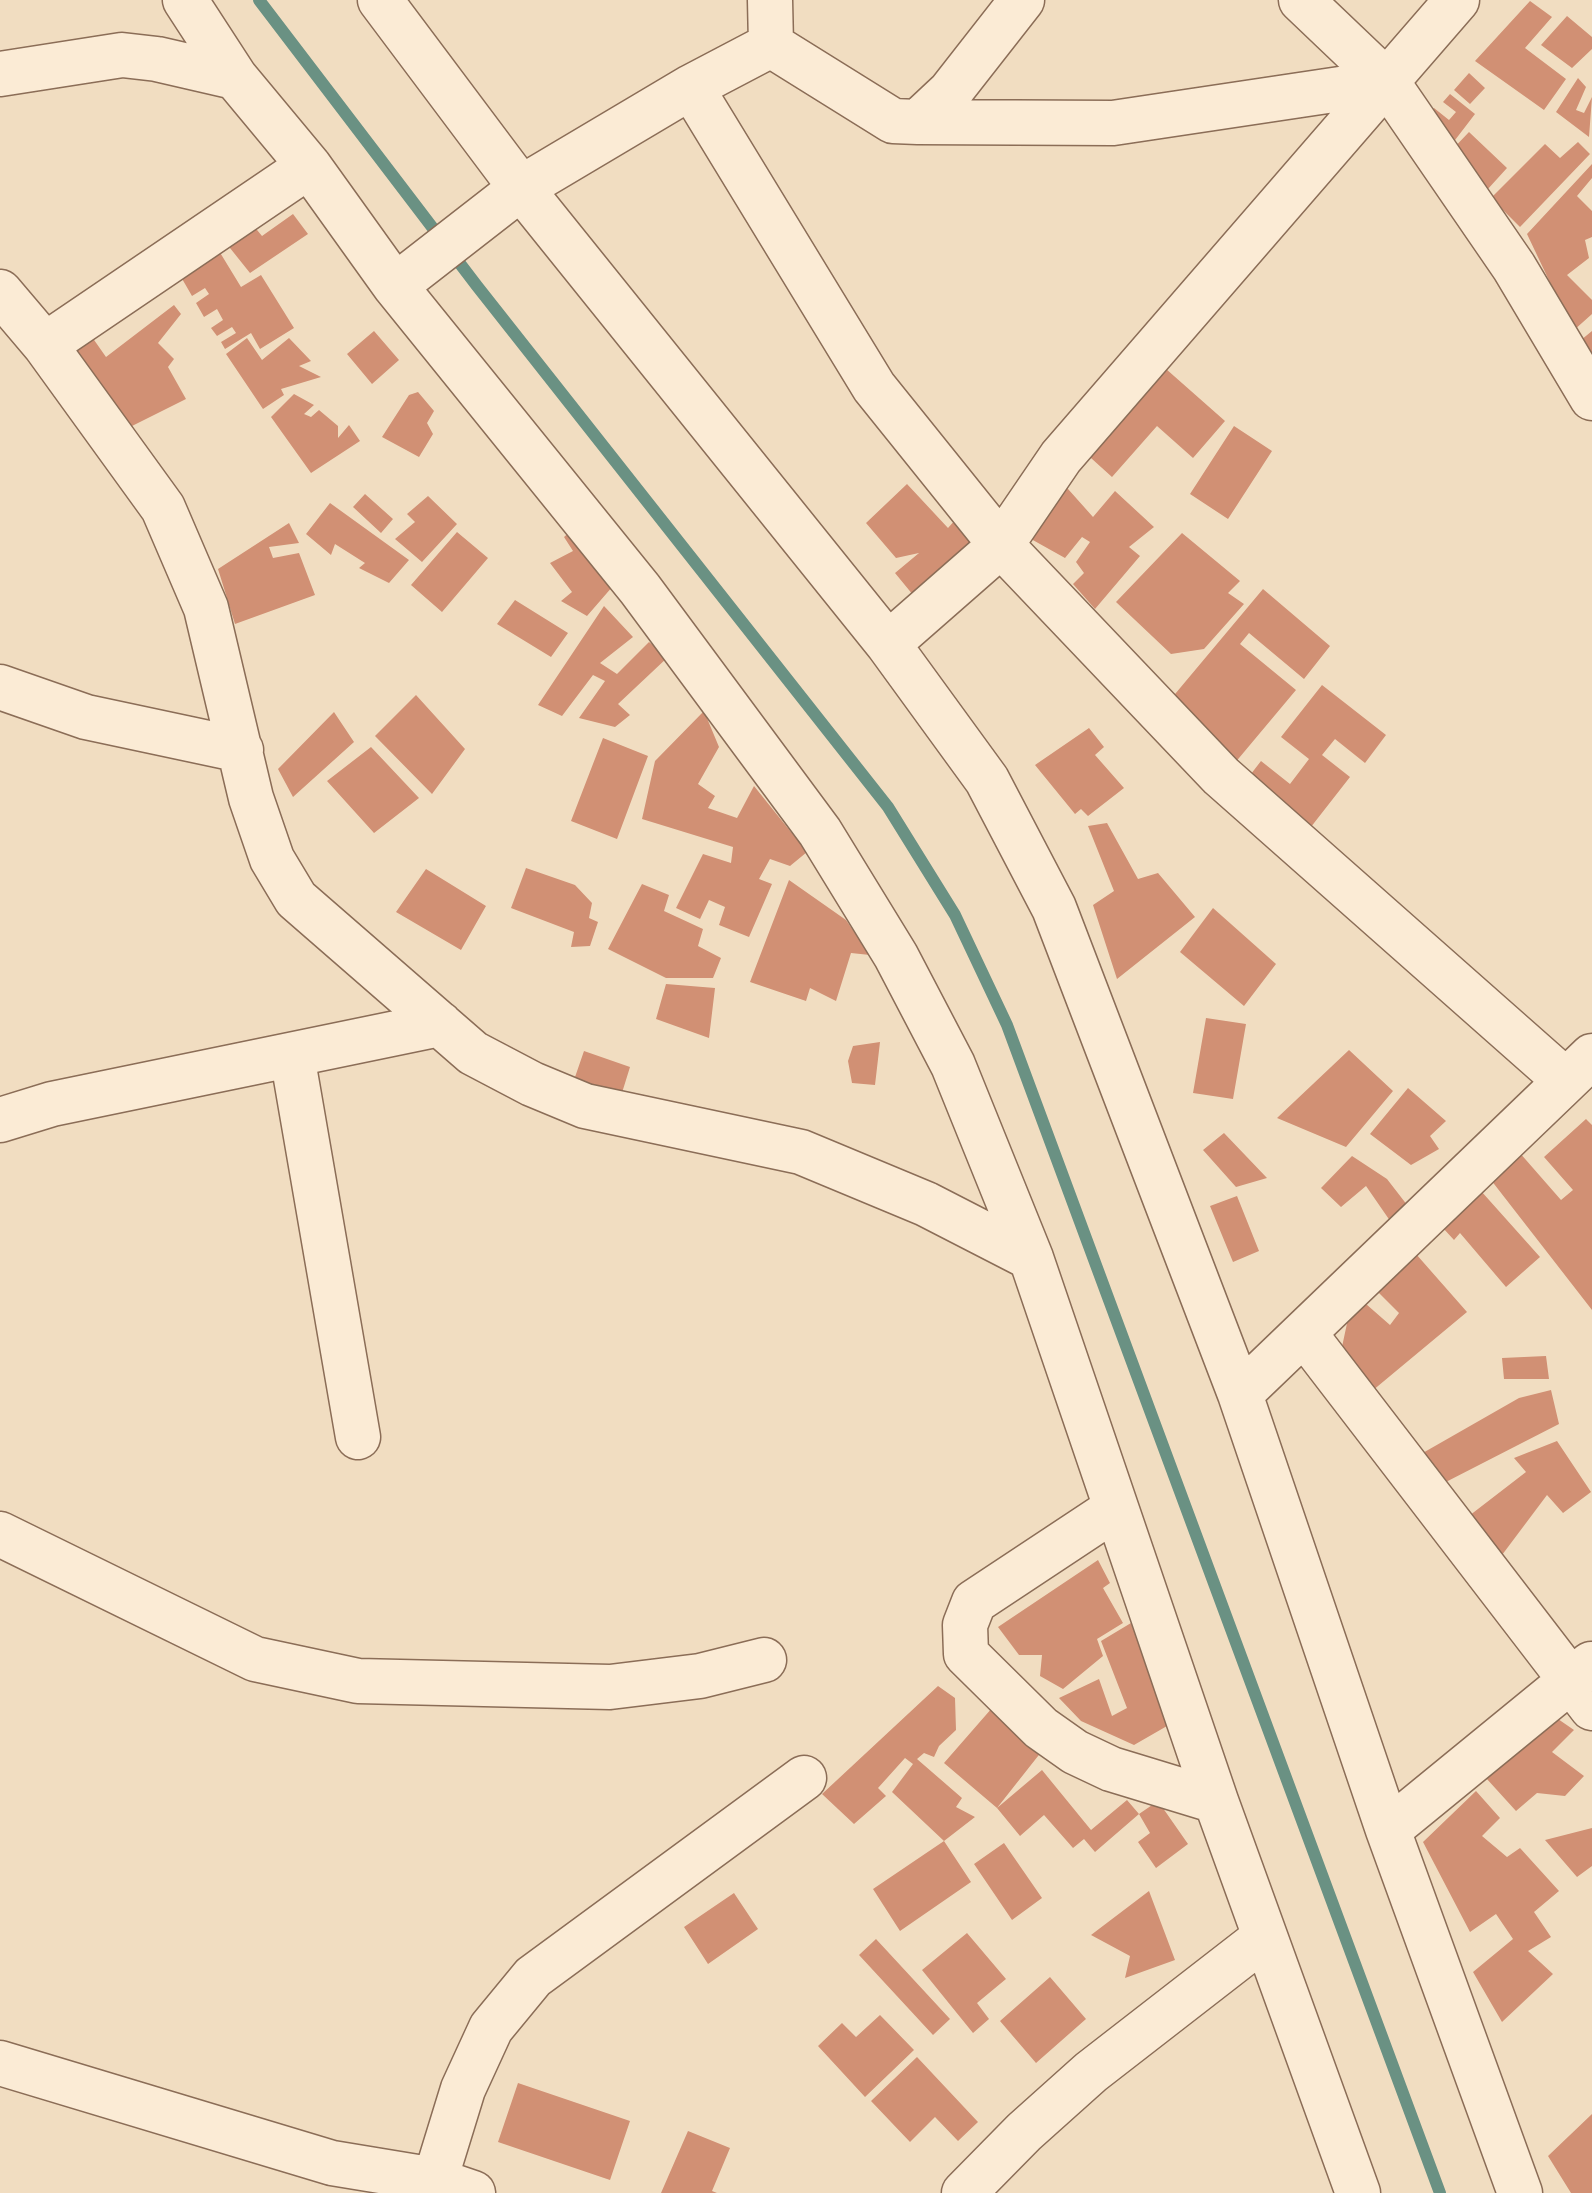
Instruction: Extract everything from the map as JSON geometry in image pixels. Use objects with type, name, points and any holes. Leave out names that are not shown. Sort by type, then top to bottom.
[{"type":"street","points":[[185,0],[235,77],[309,166],[395,286],[640,589],[820,832],[896,956],[953,1065],[1031,1258],[1216,1801],[1358,2193]]},
{"type":"street","points":[[380,0],[508,198],[888,644],[987,780],[1054,908],[1240,1394],[1388,1830],[1520,2193]]},
{"type":"street","points":[[770,0],[771,45]]},
{"type":"street","points":[[918,122],[950,92],[1022,0]]},
{"type":"street","points":[[1301,0],[1387,82],[1514,267],[1592,398]]},
{"type":"street","points":[[888,644],[1001,545],[1061,457],[1457,0]]},
{"type":"street","points":[[395,286],[433,260],[508,198],[691,87],[771,45]]},
{"type":"street","points":[[771,45],[893,121],[1113,123],[1387,82]]},
{"type":"street","points":[[0,74],[122,55],[157,59],[235,77]]},
{"type":"street","points":[[691,87],[874,387],[1001,545],[1221,776],[1579,1068],[1240,1394]]},
{"type":"street","points":[[45,345],[309,166]]},
{"type":"street","points":[[0,292],[45,345],[163,508],[206,608],[251,798],[272,859],[296,899],[473,1053],[572,1100],[801,1152],[926,1204],[1031,1258]]},
{"type":"street","points":[[0,687],[86,717],[241,750]]},
{"type":"street","points":[[0,1120],[52,1104],[440,1024]]},
{"type":"street","points":[[292,1055],[358,1437]]},
{"type":"street","points":[[1304,1333],[1584,1684],[1388,1830]]},
{"type":"street","points":[[1116,1508],[974,1602],[965,1625],[966,1654],[1041,1728],[1075,1752],[1111,1769],[1216,1801]]},
{"type":"street","points":[[0,1534],[255,1659],[358,1681],[610,1687],[700,1676],[764,1660]]},
{"type":"street","points":[[0,2063],[332,2163],[454,2187],[463,2089],[491,2028],[533,1977],[804,1778]]},
{"type":"street","points":[[964,2193],[1024,2132],[1091,2072],[1265,1937]]},
{"type":"building","points":[[1530,1],[1552,17],[1525,48],[1566,79],[1544,110],[1475,61]]},
{"type":"building","points":[[1567,16],[1592,37],[1592,49],[1572,68],[1541,45]]},
{"type":"building","points":[[1469,73],[1485,88],[1470,104],[1454,90]]},
{"type":"building","points":[[1578,78],[1586,87],[1576,110],[1584,113],[1592,97],[1589,137],[1556,112]]},
{"type":"building","points":[[1450,94],[1475,114],[1452,144],[1423,121],[1434,108],[1449,120],[1456,112],[1443,102]]},
{"type":"building","points":[[1469,132],[1507,168],[1487,190],[1448,154]]},
{"type":"building","points":[[1578,142],[1590,154],[1520,227],[1491,198],[1545,144],[1560,158]]},
{"type":"building","points":[[1592,164],[1592,178],[1577,196],[1592,211],[1592,237],[1585,240],[1589,258],[1567,275],[1592,300],[1592,314],[1573,331],[1527,234]]},
{"type":"building","points":[[293,214],[308,234],[250,273],[222,238],[248,219],[262,236]]},
{"type":"building","points":[[216,246],[241,287],[261,275],[294,328],[260,349],[251,333],[225,349],[221,342],[236,333],[232,327],[217,336],[211,328],[223,320],[217,309],[204,317],[196,303],[209,294],[205,288],[192,296],[177,270]]},
{"type":"building","points":[[174,305],[181,314],[158,343],[174,359],[168,367],[186,399],[124,430],[64,355],[92,337],[106,357]]},
{"type":"building","points":[[374,331],[399,360],[372,384],[347,354]]},
{"type":"building","points":[[1592,331],[1592,360],[1581,340]]},
{"type":"building","points":[[247,338],[262,360],[289,338],[311,361],[299,366],[321,377],[281,389],[284,395],[263,409],[226,354]]},
{"type":"building","points":[[1157,361],[1225,421],[1193,458],[1157,426],[1112,477],[1081,449]]},
{"type":"building","points":[[418,392],[434,411],[427,423],[433,434],[419,457],[382,437],[409,395]]},
{"type":"building","points":[[294,394],[314,405],[304,414],[311,417],[319,410],[338,426],[338,438],[349,425],[360,441],[311,473],[271,417]]},
{"type":"building","points":[[1234,426],[1272,451],[1228,519],[1190,494]]},
{"type":"building","points":[[1060,480],[1093,517],[1115,491],[1154,527],[1129,547],[1140,556],[1095,609],[1073,584],[1084,573],[1076,562],[1090,542],[1082,537],[1065,558],[1031,539]]},
{"type":"building","points":[[907,484],[948,528],[956,519],[980,548],[918,601],[895,573],[919,553],[896,558],[866,523]]},
{"type":"building","points":[[365,494],[393,519],[381,533],[353,507]]},
{"type":"building","points":[[428,496],[457,524],[422,562],[395,539],[415,522],[407,514]]},
{"type":"building","points":[[330,503],[409,560],[389,583],[359,568],[365,563],[335,544],[331,555],[306,534]]},
{"type":"building","points":[[289,523],[299,543],[269,547],[273,558],[299,553],[315,595],[235,624],[218,569]]},
{"type":"building","points":[[580,523],[626,571],[587,616],[561,601],[572,592],[550,563],[573,551],[564,537]]},
{"type":"building","points":[[457,532],[488,558],[442,612],[411,585]]},
{"type":"building","points":[[1182,533],[1240,581],[1228,593],[1244,604],[1204,649],[1171,654],[1116,602]]},
{"type":"building","points":[[1263,589],[1330,646],[1304,679],[1249,633],[1240,644],[1296,690],[1234,764],[1165,706]]},
{"type":"building","points":[[515,600],[568,633],[551,657],[497,624]]},
{"type":"building","points":[[604,606],[633,637],[600,663],[617,674],[649,642],[668,657],[618,704],[630,715],[615,727],[579,718],[605,681],[593,675],[562,716],[538,705]]},
{"type":"building","points":[[1322,685],[1386,735],[1365,763],[1335,739],[1322,755],[1350,777],[1307,832],[1244,783],[1261,761],[1290,784],[1309,759],[1281,737]]},
{"type":"building","points":[[416,695],[465,749],[432,794],[375,736]]},
{"type":"building","points":[[704,711],[719,747],[698,784],[715,796],[708,808],[737,818],[754,786],[807,852],[790,866],[770,859],[759,879],[772,884],[749,937],[719,925],[725,907],[709,900],[700,919],[676,908],[703,854],[731,863],[733,847],[642,819],[655,761]]},
{"type":"building","points":[[334,712],[354,742],[293,797],[278,769]]},
{"type":"building","points":[[1089,728],[1104,747],[1095,755],[1124,788],[1088,816],[1081,809],[1075,814],[1035,765]]},
{"type":"building","points":[[603,738],[648,756],[617,839],[571,821]]},
{"type":"building","points":[[371,747],[419,798],[374,833],[327,781]]},
{"type":"building","points":[[1107,823],[1138,879],[1158,873],[1195,917],[1117,979],[1093,905],[1114,891],[1088,826]]},
{"type":"building","points":[[526,868],[575,885],[592,903],[589,918],[598,922],[590,946],[571,947],[574,932],[511,908]]},
{"type":"building","points":[[426,869],[486,906],[461,950],[396,912]]},
{"type":"building","points":[[789,880],[846,920],[870,955],[851,953],[836,1001],[810,988],[806,1001],[750,982]]},
{"type":"building","points":[[642,884],[669,895],[664,911],[703,929],[698,946],[721,958],[713,978],[666,978],[608,949]]},
{"type":"building","points":[[1213,908],[1276,964],[1244,1006],[1180,952]]},
{"type":"building","points":[[666,984],[715,988],[709,1038],[656,1019]]},
{"type":"building","points":[[1206,1018],[1246,1024],[1233,1099],[1193,1093]]},
{"type":"building","points":[[880,1042],[875,1085],[852,1083],[848,1061],[853,1046]]},
{"type":"building","points":[[1349,1050],[1393,1091],[1346,1147],[1277,1118]]},
{"type":"building","points":[[584,1051],[630,1067],[621,1096],[574,1080]]},
{"type":"building","points":[[1408,1088],[1446,1121],[1430,1136],[1439,1149],[1411,1165],[1370,1134]]},
{"type":"building","points":[[1586,1119],[1592,1125],[1592,1310],[1491,1180],[1519,1152],[1561,1200],[1573,1190],[1544,1157]]},
{"type":"building","points":[[1224,1133],[1267,1178],[1236,1187],[1203,1150]]},
{"type":"building","points":[[1352,1156],[1387,1179],[1411,1210],[1395,1228],[1366,1186],[1341,1207],[1321,1188]]},
{"type":"building","points":[[1481,1191],[1540,1257],[1506,1287],[1460,1233],[1454,1240],[1443,1228]]},
{"type":"building","points":[[1237,1196],[1259,1251],[1233,1262],[1210,1206]]},
{"type":"building","points":[[1416,1254],[1467,1312],[1366,1396],[1339,1361],[1349,1314],[1366,1304],[1390,1325],[1399,1313],[1377,1291]]},
{"type":"building","points":[[1546,1356],[1549,1379],[1504,1379],[1502,1358]]},
{"type":"building","points":[[1551,1390],[1559,1424],[1440,1485],[1421,1454],[1519,1398]]},
{"type":"building","points":[[1557,1441],[1591,1492],[1563,1513],[1547,1495],[1502,1555],[1465,1519],[1526,1472],[1514,1458]]},
{"type":"building","points":[[1098,1560],[1110,1583],[1103,1588],[1123,1623],[1097,1639],[1103,1656],[1063,1689],[1040,1676],[1042,1655],[1019,1655],[998,1627]]},
{"type":"building","points":[[1131,1623],[1167,1726],[1134,1745],[1081,1721],[1059,1698],[1099,1679],[1112,1716],[1127,1708],[1101,1641]]},
{"type":"building","points":[[938,1686],[955,1698],[956,1730],[939,1746],[934,1757],[924,1753],[917,1759],[962,1798],[956,1807],[975,1817],[944,1841],[892,1792],[913,1764],[905,1758],[878,1788],[886,1796],[854,1824],[822,1794]]},
{"type":"building","points":[[992,1708],[1042,1751],[997,1808],[944,1763]]},
{"type":"building","points":[[1558,1719],[1574,1730],[1552,1752],[1584,1776],[1565,1796],[1537,1793],[1516,1811],[1486,1778]]},
{"type":"building","points":[[1042,1770],[1091,1830],[1127,1800],[1139,1814],[1095,1852],[1084,1839],[1073,1848],[1044,1815],[1020,1836],[997,1808]]},
{"type":"building","points":[[1476,1791],[1500,1818],[1482,1836],[1507,1857],[1520,1848],[1559,1891],[1534,1912],[1551,1937],[1528,1951],[1553,1974],[1502,2022],[1473,1972],[1513,1939],[1496,1914],[1470,1932],[1423,1842]]},
{"type":"building","points":[[1158,1801],[1188,1844],[1156,1868],[1138,1842],[1150,1833],[1139,1814]]},
{"type":"building","points":[[1592,1828],[1592,1866],[1577,1877],[1545,1840]]},
{"type":"building","points":[[944,1841],[971,1882],[900,1931],[873,1889]]},
{"type":"building","points":[[1004,1843],[1042,1898],[1012,1920],[974,1864]]},
{"type":"building","points":[[1149,1891],[1175,1960],[1125,1978],[1130,1956],[1091,1935]]},
{"type":"building","points":[[734,1893],[758,1929],[708,1964],[684,1927]]},
{"type":"building","points":[[967,1933],[1006,1979],[977,2003],[989,2019],[973,2033],[922,1970]]},
{"type":"building","points":[[876,1939],[950,2019],[933,2035],[859,1955]]},
{"type":"building","points":[[1050,1977],[1086,2019],[1036,2063],[1000,2021]]},
{"type":"building","points":[[880,2015],[914,2050],[865,2097],[818,2046],[842,2023],[856,2037]]},
{"type":"building","points":[[917,2057],[978,2122],[958,2141],[935,2117],[910,2142],[871,2101]]},
{"type":"building","points":[[518,2083],[630,2121],[610,2180],[498,2142]]},
{"type":"building","points":[[1592,2114],[1592,2193],[1571,2193],[1548,2156]]},
{"type":"building","points":[[688,2131],[730,2148],[712,2191],[717,2193],[661,2193]]},
{"type":"waterway","points":[[259,0],[477,286],[888,807],[955,915],[1007,1025],[1440,2193]]}]
